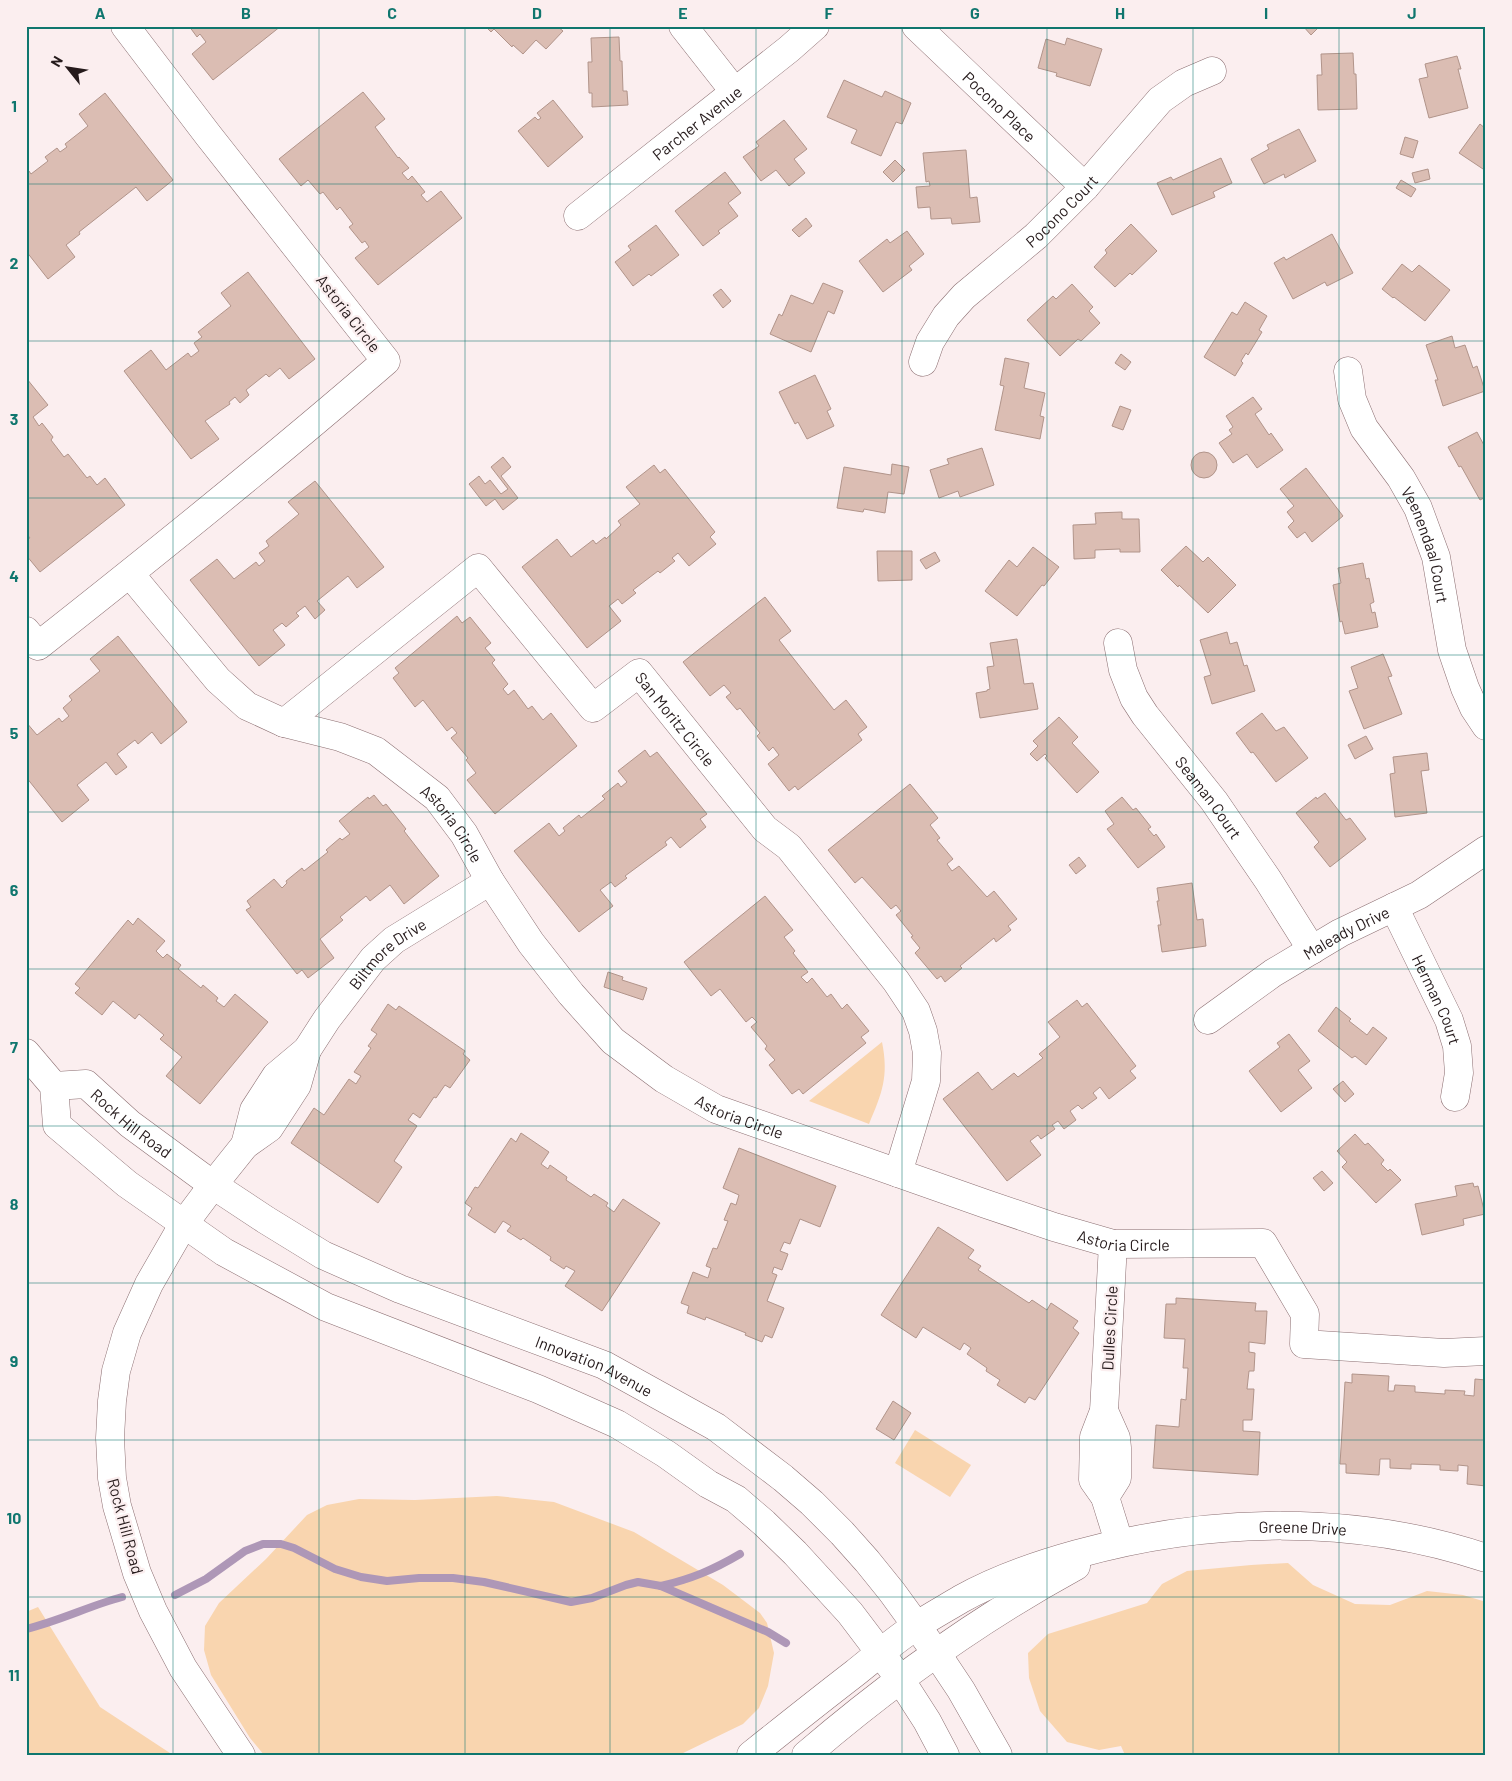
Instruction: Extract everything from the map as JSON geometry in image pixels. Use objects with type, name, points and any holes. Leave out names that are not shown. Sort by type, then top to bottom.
[{"type":"street","name":"Astoria Circle","points":[[26,631],[38,646],[130,574],[333,407],[386,360],[212,140],[125,26]]},
{"type":"street","points":[[683,26],[734,91]]},
{"type":"street","name":"Parcher Avenue","points":[[578,216],[789,49],[815,26]]},
{"type":"street","name":"Pocono Place","points":[[916,26],[1085,187]]},
{"type":"street","name":"Pocono Court","points":[[922,362],[930,342],[946,316],[964,296],[1036,236],[1085,187],[1160,100],[1184,83],[1212,71]]},
{"type":"street","name":"Veenendaal Court","points":[[1348,371],[1352,399],[1364,428],[1401,478],[1418,508],[1436,557],[1452,650],[1468,695],[1486,726]]},
{"type":"street","name":"San Moritz Circle","points":[[284,723],[478,568],[593,708],[639,673],[765,829],[790,847],[896,981],[916,1011],[927,1053],[926,1081],[898,1173]]},
{"type":"street","name":"Astoria Circle","points":[[130,574],[218,680],[247,706],[284,723],[349,740],[376,752],[406,772],[437,798],[464,834],[490,881],[531,943],[571,994],[613,1041],[664,1080],[716,1109],[1054,1227],[1113,1244],[1263,1243],[1305,1314],[1304,1344],[1444,1353],[1486,1351]]},
{"type":"street","name":"Seaman Court","points":[[1118,643],[1123,670],[1134,698],[1145,715],[1214,801],[1268,880],[1312,950]]},
{"type":"street","name":"Maleady Drive","points":[[1208,1020],[1273,973],[1340,933],[1419,895],[1486,850]]},
{"type":"street","name":"Biltmore Drive","points":[[213,1185],[245,1144],[254,1110],[276,1076],[307,1050],[327,1019],[373,959],[394,940],[490,881]]},
{"type":"street","name":"Herman Court","points":[[1394,907],[1449,1020],[1457,1046],[1459,1072],[1455,1097]]},
{"type":"street","points":[[26,1053],[54,1086],[57,1124],[127,1184],[224,1252],[326,1308],[538,1389],[617,1424],[666,1454],[708,1484],[736,1499],[795,1553],[850,1614],[900,1679],[927,1721],[945,1755]]},
{"type":"street","name":"Rock Hill Road","points":[[54,1086],[86,1084],[130,1124],[213,1185],[183,1225],[149,1284],[127,1333],[116,1371],[110,1438],[112,1478],[117,1506],[137,1573],[153,1611],[183,1668],[241,1755]]},
{"type":"street","name":"Innovation Avenue","points":[[213,1185],[323,1255],[428,1299],[604,1365],[716,1427],[783,1478],[842,1533],[892,1592],[937,1654],[961,1690],[998,1755]]},
{"type":"street","name":"Dulles Circle","points":[[1113,1244],[1104,1412],[1116,1438],[1117,1478],[1105,1497],[1119,1542]]},
{"type":"street","name":"Greene Drive","points":[[916,1626],[962,1599],[1012,1576],[1059,1559],[1119,1542],[1212,1528],[1252,1526],[1333,1528],[1423,1540],[1486,1558]]},
{"type":"street","name":"Greene Drive","points":[[937,1654],[986,1619],[1055,1577],[1119,1542]]},
{"type":"street","points":[[751,1755],[916,1626]]},
{"type":"street","points":[[806,1755],[854,1714],[937,1654]]},
{"type":"shaded area","points":[[882,1042],[885,1065],[883,1084],[878,1103],[869,1124],[809,1101]]},
{"type":"shaded area","points":[[915,1430],[971,1465],[950,1497],[895,1463]]},
{"type":"shaded area","points":[[497,1496],[554,1502],[634,1532],[723,1585],[760,1613],[767,1623],[774,1653],[768,1686],[759,1708],[743,1724],[679,1755],[264,1755],[250,1738],[211,1675],[204,1650],[205,1626],[219,1603],[266,1559],[307,1515],[327,1505],[359,1499],[415,1500]]},
{"type":"shaded area","points":[[1288,1563],[1313,1585],[1355,1604],[1390,1605],[1427,1591],[1463,1595],[1486,1602],[1486,1755],[1125,1755],[1121,1746],[1099,1750],[1067,1742],[1040,1711],[1029,1678],[1028,1653],[1048,1634],[1147,1603],[1162,1584],[1187,1571]]},
{"type":"shaded area","points":[[38,1607],[100,1707],[173,1755],[26,1755],[26,1612]]},
{"type":"building","points":[[189,26],[281,26],[213,80],[192,54],[206,42],[200,34],[197,37]]},
{"type":"building","points":[[485,26],[557,26],[563,31],[546,49],[536,40],[523,54],[513,45],[512,47],[494,29],[491,32]]},
{"type":"building","points":[[1303,26],[1320,26],[1311,35]]},
{"type":"building","points":[[619,37],[623,91],[627,91],[628,105],[592,107],[592,93],[589,93],[588,62],[592,62],[591,38]]},
{"type":"building","points":[[1067,38],[1102,49],[1090,86],[1056,76],[1057,73],[1038,68],[1046,39],[1065,45]]},
{"type":"building","points":[[1353,53],[1357,109],[1318,110],[1317,75],[1322,75],[1321,54]]},
{"type":"building","points":[[1457,56],[1461,69],[1458,69],[1468,108],[1429,118],[1419,79],[1428,77],[1425,64]]},
{"type":"building","points":[[844,80],[882,97],[885,91],[911,103],[902,124],[896,122],[881,156],[851,143],[857,130],[827,117]]},
{"type":"building","points":[[363,92],[385,119],[375,127],[398,158],[409,168],[402,173],[408,180],[412,176],[425,192],[421,195],[427,202],[441,191],[462,218],[378,285],[355,258],[369,247],[365,241],[362,243],[349,227],[353,224],[340,207],[337,210],[323,192],[320,194],[308,180],[301,186],[279,159]]},
{"type":"building","points":[[105,93],[173,180],[147,201],[136,187],[79,232],[80,234],[66,245],[75,257],[48,279],[26,251],[26,173],[29,171],[31,174],[48,161],[45,157],[57,148],[60,152],[67,147],[65,144],[88,126],[79,114]]},
{"type":"building","points":[[553,100],[583,137],[548,167],[518,131],[535,117],[538,120],[541,118],[537,113]]},
{"type":"building","points":[[784,120],[807,149],[794,159],[805,173],[789,186],[776,170],[761,181],[743,157],[759,146],[756,142]]},
{"type":"building","points":[[1480,124],[1486,129],[1486,171],[1459,153]]},
{"type":"building","points":[[1299,129],[1316,161],[1285,178],[1284,174],[1264,184],[1251,159],[1269,149],[1267,145]]},
{"type":"building","points":[[1405,137],[1418,141],[1413,158],[1400,154]]},
{"type":"building","points":[[966,150],[970,198],[977,197],[980,222],[952,224],[951,218],[931,219],[930,207],[918,208],[916,187],[930,186],[929,181],[926,182],[923,153]]},
{"type":"building","points":[[1221,158],[1232,183],[1213,192],[1215,197],[1172,215],[1157,183],[1171,177],[1173,180]]},
{"type":"building","points":[[895,160],[905,170],[893,182],[883,172]]},
{"type":"building","points":[[1428,169],[1430,179],[1415,183],[1412,173]]},
{"type":"building","points":[[725,172],[741,193],[728,203],[738,216],[718,231],[720,233],[703,246],[675,211]]},
{"type":"building","points":[[1401,180],[1416,189],[1411,197],[1396,188]]},
{"type":"building","points":[[806,218],[812,226],[799,237],[792,230]]},
{"type":"building","points":[[1131,224],[1157,251],[1132,275],[1130,273],[1115,287],[1094,267],[1107,253],[1105,250]]},
{"type":"building","points":[[656,225],[679,255],[651,276],[649,274],[633,286],[615,262],[631,250],[628,246]]},
{"type":"building","points":[[907,231],[924,254],[909,266],[912,270],[883,292],[859,261],[887,239],[890,243]]},
{"type":"building","points":[[1332,234],[1353,273],[1327,286],[1325,282],[1293,299],[1274,263],[1284,257],[1286,260]]},
{"type":"building","points":[[1402,264],[1412,272],[1419,265],[1450,290],[1425,321],[1382,289]]},
{"type":"building","points":[[248,272],[315,359],[289,379],[280,368],[269,377],[266,374],[246,390],[249,395],[240,403],[235,397],[229,402],[230,404],[205,421],[219,439],[191,459],[124,371],[151,350],[166,370],[188,353],[191,357],[199,351],[194,343],[202,337],[198,332],[231,306],[221,293]]},
{"type":"building","points":[[823,283],[843,291],[834,314],[828,311],[811,352],[770,334],[779,314],[782,316],[791,295],[813,304]]},
{"type":"building","points":[[1072,284],[1093,307],[1089,311],[1100,323],[1081,341],[1078,339],[1060,356],[1027,320],[1053,296],[1056,299]]},
{"type":"building","points":[[721,289],[731,301],[723,308],[713,295]]},
{"type":"building","points":[[1245,302],[1267,316],[1259,330],[1262,332],[1248,355],[1246,353],[1241,361],[1243,363],[1235,376],[1204,357],[1232,312],[1237,315]]},
{"type":"building","points":[[1452,336],[1455,348],[1465,345],[1473,368],[1477,366],[1485,391],[1443,406],[1435,380],[1438,380],[1426,345]]},
{"type":"building","points":[[1121,354],[1131,362],[1125,370],[1115,363]]},
{"type":"building","points":[[1005,358],[1029,363],[1024,388],[1045,393],[1040,416],[1044,417],[1040,439],[995,430],[1004,386],[1000,385]]},
{"type":"building","points":[[815,375],[831,409],[827,411],[834,426],[807,439],[798,422],[795,424],[779,392]]},
{"type":"building","points":[[27,379],[48,405],[33,417],[39,426],[42,423],[53,437],[51,440],[64,457],[68,454],[87,478],[90,476],[97,485],[105,478],[125,505],[40,572],[26,555],[26,540],[30,538],[26,533]]},
{"type":"building","points":[[1253,397],[1262,409],[1255,414],[1269,435],[1271,433],[1283,450],[1257,468],[1247,454],[1233,463],[1219,443],[1232,434],[1229,430],[1233,427],[1226,416]]},
{"type":"building","points":[[1120,406],[1131,410],[1123,430],[1112,426]]},
{"type":"building","points":[[1477,432],[1486,449],[1486,497],[1480,500],[1448,447]]},
{"type":"building","points":[[982,448],[994,485],[960,497],[958,491],[939,498],[930,470],[949,464],[947,459]]},
{"type":"building","points":[[1204,452],[1213,456],[1217,465],[1213,474],[1204,478],[1195,474],[1191,465],[1195,456]]},
{"type":"building","points":[[503,457],[511,467],[501,476],[518,498],[503,510],[495,499],[486,506],[469,484],[479,476],[485,484],[490,480],[501,494],[508,489],[491,467]]},
{"type":"building","points":[[892,464],[909,467],[904,494],[888,492],[885,513],[864,509],[863,512],[837,508],[844,467],[891,475]]},
{"type":"building","points":[[654,465],[660,473],[665,469],[715,532],[710,537],[716,544],[689,566],[678,553],[672,558],[675,561],[633,590],[636,593],[622,604],[618,599],[609,606],[621,621],[587,648],[522,567],[557,539],[571,557],[593,540],[596,544],[605,537],[606,539],[621,525],[618,521],[640,504],[626,487]]},
{"type":"building","points":[[1306,468],[1343,516],[1312,542],[1305,532],[1297,538],[1288,527],[1294,521],[1287,512],[1294,506],[1280,489]]},
{"type":"building","points":[[315,481],[384,567],[357,588],[348,576],[317,601],[325,610],[315,619],[305,606],[296,613],[299,616],[286,627],[282,623],[273,630],[285,645],[259,666],[190,580],[217,559],[234,579],[256,562],[259,566],[265,561],[259,553],[269,546],[266,541],[299,514],[288,502]]},
{"type":"building","points":[[1122,512],[1122,519],[1139,519],[1140,552],[1120,552],[1120,549],[1095,550],[1095,558],[1074,559],[1073,525],[1096,524],[1095,513]]},
{"type":"building","points":[[1186,546],[1203,562],[1208,557],[1236,585],[1208,613],[1161,570]]},
{"type":"building","points":[[1033,547],[1059,567],[1017,616],[985,591],[1009,560],[1017,567]]},
{"type":"building","points":[[877,551],[912,551],[912,580],[878,581]]},
{"type":"building","points":[[935,552],[940,561],[926,569],[920,560]]},
{"type":"building","points":[[1363,563],[1366,579],[1369,578],[1374,602],[1370,604],[1372,613],[1375,612],[1378,627],[1345,634],[1342,621],[1340,622],[1333,585],[1341,583],[1338,568]]},
{"type":"building","points":[[765,597],[791,631],[779,640],[834,710],[846,700],[867,727],[858,734],[862,740],[798,790],[795,786],[789,791],[768,764],[779,755],[773,747],[769,751],[757,736],[760,733],[740,708],[737,710],[726,697],[731,693],[724,685],[710,696],[683,662]]},
{"type":"building","points":[[457,616],[462,623],[470,617],[491,643],[485,648],[495,660],[492,663],[508,684],[503,689],[508,695],[514,690],[528,709],[532,706],[543,720],[551,713],[577,746],[495,814],[467,780],[476,773],[466,760],[468,758],[451,738],[457,733],[452,727],[447,731],[423,700],[415,707],[393,678],[399,673],[395,668]]},
{"type":"building","points":[[1227,632],[1230,644],[1237,642],[1244,666],[1247,665],[1255,691],[1212,704],[1204,677],[1211,675],[1200,640]]},
{"type":"building","points":[[118,636],[187,722],[161,744],[152,732],[138,744],[135,740],[117,754],[127,767],[116,775],[106,762],[77,785],[89,800],[62,822],[26,777],[26,722],[37,735],[59,718],[62,722],[69,716],[63,708],[72,700],[69,696],[100,671],[90,659]]},
{"type":"building","points":[[1017,639],[1024,684],[1033,683],[1038,709],[980,718],[976,693],[990,689],[987,667],[994,666],[990,643]]},
{"type":"building","points":[[1383,654],[1392,676],[1388,677],[1402,714],[1364,729],[1349,691],[1358,688],[1351,667]]},
{"type":"building","points":[[1262,713],[1276,731],[1284,727],[1308,758],[1276,782],[1236,733]]},
{"type":"building","points":[[1059,717],[1078,737],[1072,743],[1099,772],[1077,793],[1045,758],[1047,756],[1045,754],[1037,761],[1030,754],[1038,746],[1033,741]]},
{"type":"building","points":[[1366,736],[1373,749],[1355,759],[1348,745]]},
{"type":"building","points":[[645,750],[650,757],[657,752],[707,814],[700,819],[706,827],[680,848],[671,837],[665,842],[667,845],[625,876],[627,878],[615,887],[611,882],[600,890],[613,906],[579,932],[514,851],[549,823],[559,836],[565,831],[563,828],[579,815],[581,818],[605,799],[602,796],[618,783],[621,787],[627,782],[618,771]]},
{"type":"building","points":[[1427,753],[1429,770],[1421,771],[1427,813],[1395,817],[1390,774],[1395,773],[1393,757]]},
{"type":"building","points":[[910,784],[938,818],[930,825],[940,838],[937,840],[953,859],[947,864],[952,871],[959,866],[987,897],[994,891],[1017,919],[1008,926],[1011,930],[996,942],[994,938],[960,966],[962,968],[945,982],[941,976],[937,979],[915,953],[920,948],[896,915],[901,911],[896,905],[891,909],[862,877],[855,883],[828,850]]},
{"type":"building","points":[[1325,793],[1346,820],[1350,818],[1366,839],[1330,867],[1314,847],[1319,842],[1296,813],[1316,797],[1317,799]]},
{"type":"building","points":[[374,795],[383,806],[386,804],[406,829],[404,831],[439,876],[404,904],[390,885],[370,901],[366,896],[340,917],[343,920],[320,939],[334,958],[308,978],[302,970],[297,974],[246,910],[251,907],[247,901],[274,879],[282,888],[287,883],[286,881],[302,868],[304,871],[328,852],[326,850],[340,838],[342,840],[350,834],[339,821],[368,797],[369,799]]},
{"type":"building","points":[[1122,797],[1133,810],[1136,808],[1151,827],[1148,829],[1154,836],[1156,834],[1165,847],[1138,868],[1107,829],[1114,824],[1105,811]]},
{"type":"building","points":[[1079,857],[1086,866],[1076,874],[1069,865]]},
{"type":"building","points":[[1192,883],[1197,920],[1203,919],[1206,946],[1162,952],[1158,925],[1161,925],[1157,888]]},
{"type":"building","points":[[765,896],[793,930],[784,937],[795,951],[793,953],[808,972],[801,977],[807,983],[812,978],[827,997],[831,994],[842,1009],[847,1004],[869,1031],[861,1037],[866,1043],[803,1094],[799,1089],[792,1094],[769,1065],[775,1060],[765,1049],[767,1046],[751,1027],[757,1022],[752,1017],[746,1022],[720,989],[711,996],[684,962]]},
{"type":"building","points":[[138,918],[165,941],[156,951],[163,958],[167,954],[181,965],[178,969],[201,988],[203,985],[218,998],[216,1001],[224,1007],[235,994],[268,1022],[200,1104],[166,1076],[182,1057],[160,1039],[164,1035],[139,1014],[135,1019],[113,1001],[102,1015],[75,993],[80,988],[75,984],[128,920],[133,925]]},
{"type":"building","points":[[608,972],[623,977],[622,980],[647,988],[643,1000],[604,987]]},
{"type":"building","points":[[1077,1000],[1082,1007],[1087,1003],[1136,1066],[1130,1071],[1136,1078],[1109,1099],[1100,1087],[1093,1093],[1097,1098],[1082,1109],[1078,1105],[1070,1111],[1076,1120],[1064,1129],[1058,1121],[1052,1125],[1055,1129],[1041,1139],[1038,1135],[1030,1141],[1041,1155],[1007,1181],[943,1099],[978,1072],[992,1090],[1014,1073],[1018,1077],[1043,1058],[1039,1054],[1060,1037],[1048,1022]]},
{"type":"building","points":[[388,1004],[396,1010],[399,1006],[465,1051],[463,1054],[470,1060],[450,1088],[445,1085],[436,1098],[434,1097],[420,1118],[413,1113],[408,1120],[417,1126],[394,1161],[402,1167],[378,1203],[291,1143],[314,1108],[324,1115],[349,1079],[356,1084],[361,1076],[354,1072],[371,1048],[368,1046],[377,1034],[371,1030]]},
{"type":"building","points":[[1336,1007],[1351,1019],[1349,1021],[1367,1035],[1373,1027],[1387,1038],[1366,1065],[1355,1056],[1352,1058],[1318,1031]]},
{"type":"building","points":[[1289,1034],[1310,1061],[1298,1070],[1312,1088],[1281,1112],[1249,1071],[1280,1047],[1277,1043]]},
{"type":"building","points":[[1343,1081],[1354,1094],[1345,1102],[1333,1089]]},
{"type":"building","points":[[521,1133],[549,1152],[541,1164],[548,1169],[550,1165],[567,1177],[566,1180],[591,1197],[594,1194],[608,1203],[606,1206],[614,1212],[623,1199],[660,1223],[602,1311],[565,1286],[575,1271],[566,1266],[564,1269],[550,1260],[551,1257],[523,1238],[521,1240],[507,1231],[511,1226],[503,1221],[495,1233],[468,1215],[472,1208],[465,1203],[475,1187],[478,1188],[511,1138],[516,1142]]},
{"type":"building","points":[[1355,1134],[1365,1145],[1368,1143],[1384,1160],[1381,1164],[1388,1171],[1390,1169],[1401,1180],[1376,1203],[1342,1167],[1347,1162],[1337,1151]]},
{"type":"building","points":[[739,1148],[836,1186],[820,1227],[800,1219],[790,1244],[784,1242],[780,1251],[788,1254],[782,1270],[774,1267],[772,1273],[777,1275],[767,1301],[784,1308],[772,1338],[765,1335],[762,1342],[745,1335],[746,1333],[706,1317],[705,1320],[687,1313],[689,1306],[681,1303],[693,1272],[708,1278],[711,1268],[706,1266],[713,1248],[717,1249],[728,1221],[724,1220],[731,1203],[736,1205],[739,1195],[723,1188]]},
{"type":"building","points":[[1322,1171],[1333,1183],[1324,1191],[1313,1178]]},
{"type":"building","points":[[1473,1183],[1474,1187],[1478,1186],[1485,1214],[1463,1219],[1464,1225],[1422,1235],[1415,1204],[1457,1196],[1455,1186]]},
{"type":"building","points":[[938,1227],[974,1250],[968,1258],[981,1266],[978,1270],[1029,1303],[1032,1300],[1047,1310],[1051,1303],[1078,1321],[1073,1328],[1079,1333],[1035,1400],[1029,1397],[1025,1403],[997,1385],[1000,1380],[986,1371],[987,1368],[967,1354],[971,1348],[964,1343],[960,1350],[923,1327],[916,1338],[881,1315]]},
{"type":"building","points":[[1176,1298],[1256,1303],[1255,1311],[1267,1311],[1265,1344],[1249,1342],[1249,1352],[1255,1353],[1254,1371],[1249,1371],[1247,1389],[1254,1389],[1252,1420],[1243,1420],[1243,1431],[1260,1432],[1258,1475],[1153,1468],[1156,1425],[1179,1427],[1181,1399],[1186,1400],[1188,1368],[1183,1368],[1185,1339],[1164,1338],[1166,1304],[1176,1304]]},
{"type":"building","points":[[1352,1374],[1389,1376],[1388,1391],[1394,1391],[1395,1385],[1415,1386],[1415,1392],[1445,1394],[1445,1390],[1465,1391],[1464,1395],[1474,1396],[1475,1379],[1486,1380],[1486,1486],[1467,1484],[1468,1466],[1458,1465],[1458,1471],[1440,1470],[1440,1465],[1411,1464],[1411,1469],[1390,1468],[1390,1459],[1380,1459],[1379,1475],[1346,1473],[1346,1464],[1340,1464],[1345,1382],[1352,1383]]},
{"type":"building","points":[[893,1401],[911,1413],[894,1440],[876,1429]]},
{"type":"waterway","points":[[175,1595],[206,1579],[245,1551],[263,1544],[281,1544],[294,1548],[335,1569],[361,1577],[387,1581],[419,1578],[453,1578],[484,1582],[571,1602],[592,1598],[638,1582],[661,1586],[768,1632],[786,1643]]},
{"type":"waterway","points":[[661,1586],[702,1573],[740,1554]]},
{"type":"waterway","points":[[26,1629],[122,1597]]}]
